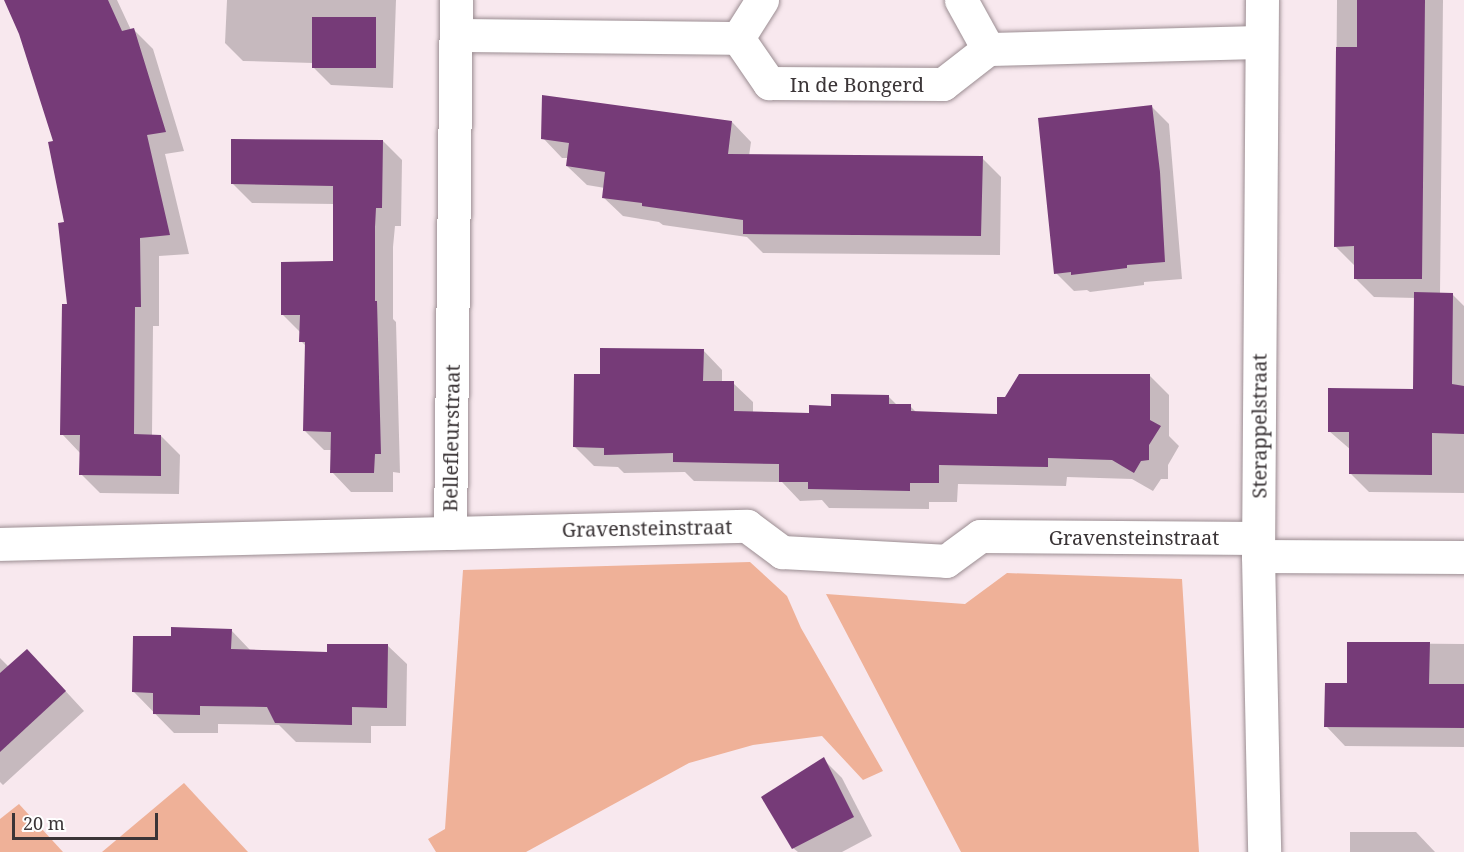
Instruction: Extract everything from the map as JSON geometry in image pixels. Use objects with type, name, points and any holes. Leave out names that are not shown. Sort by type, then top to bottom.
[{"type":"street","name":"Bellefleurstraat","points":[[0,544],[450,533],[456,0]]},
{"type":"street","points":[[456,35],[738,38],[762,0]]},
{"type":"street","points":[[961,0],[988,49],[1261,42]]},
{"type":"street","name":"Sterappelstraat","points":[[1262,0],[1258,547],[1264,852]]},
{"type":"street","name":"In de Bongerd","points":[[738,38],[769,83],[944,84],[988,49]]},
{"type":"street","name":"Gravensteinstraat","points":[[450,533],[747,526],[782,552],[945,561],[980,536],[1464,556]]},
{"type":"shaded area","points":[[750,562],[787,596],[801,628],[883,771],[863,780],[822,736],[753,745],[689,763],[526,852],[436,852],[428,839],[445,829],[463,570]]},
{"type":"shaded area","points":[[1007,573],[1182,579],[1199,852],[961,852],[826,594],[965,604]]},
{"type":"shaded area","points":[[184,783],[248,852],[102,852]]},
{"type":"shaded area","points":[[19,804],[63,852],[0,852],[0,819]]},
{"type":"building","points":[[4,0],[108,0],[122,31],[134,28],[166,132],[147,135],[170,235],[140,238],[141,307],[135,307],[134,434],[161,435],[161,476],[79,475],[80,435],[60,435],[62,304],[67,304],[58,223],[64,222],[48,142],[53,141],[19,34]]},
{"type":"building","points":[[1357,0],[1425,0],[1422,279],[1354,279],[1354,246],[1334,247],[1336,47],[1357,47]]},
{"type":"building","points":[[312,17],[376,17],[376,68],[312,68]]},
{"type":"building","points":[[542,95],[732,121],[728,154],[983,156],[981,236],[743,234],[743,220],[602,198],[605,172],[566,166],[569,143],[541,139]]},
{"type":"building","points":[[1152,105],[1160,172],[1165,262],[1127,265],[1127,268],[1071,275],[1071,272],[1054,274],[1038,118]]},
{"type":"building","points":[[231,139],[383,140],[382,208],[376,208],[375,227],[375,301],[377,301],[381,454],[375,454],[374,473],[330,473],[331,432],[303,431],[305,342],[299,342],[300,315],[281,315],[281,262],[333,261],[333,186],[231,184]]},
{"type":"building","points":[[1414,292],[1453,293],[1452,384],[1464,386],[1464,434],[1432,433],[1432,475],[1349,474],[1349,432],[1328,432],[1328,388],[1413,389]]},
{"type":"building","points":[[600,348],[704,349],[703,381],[734,381],[734,411],[809,413],[809,405],[831,406],[831,394],[889,395],[889,404],[911,404],[911,411],[997,414],[997,397],[1005,397],[1019,374],[1150,374],[1150,420],[1161,426],[1149,445],[1149,460],[1141,461],[1134,473],[1112,460],[1048,458],[1048,467],[939,465],[939,483],[910,483],[910,491],[808,489],[808,482],[779,482],[779,464],[673,462],[673,453],[604,455],[604,448],[573,447],[574,374],[600,374]]},
{"type":"building","points":[[171,627],[232,629],[231,649],[327,652],[327,644],[388,644],[387,708],[352,707],[352,725],[275,723],[267,707],[200,706],[200,715],[153,714],[153,693],[132,692],[133,636],[171,636]]},
{"type":"building","points":[[1347,642],[1430,642],[1429,684],[1464,684],[1464,728],[1324,727],[1325,683],[1347,683]]},
{"type":"building","points":[[27,649],[66,691],[0,752],[0,673]]},
{"type":"building","points":[[824,757],[854,817],[792,849],[761,797]]}]
